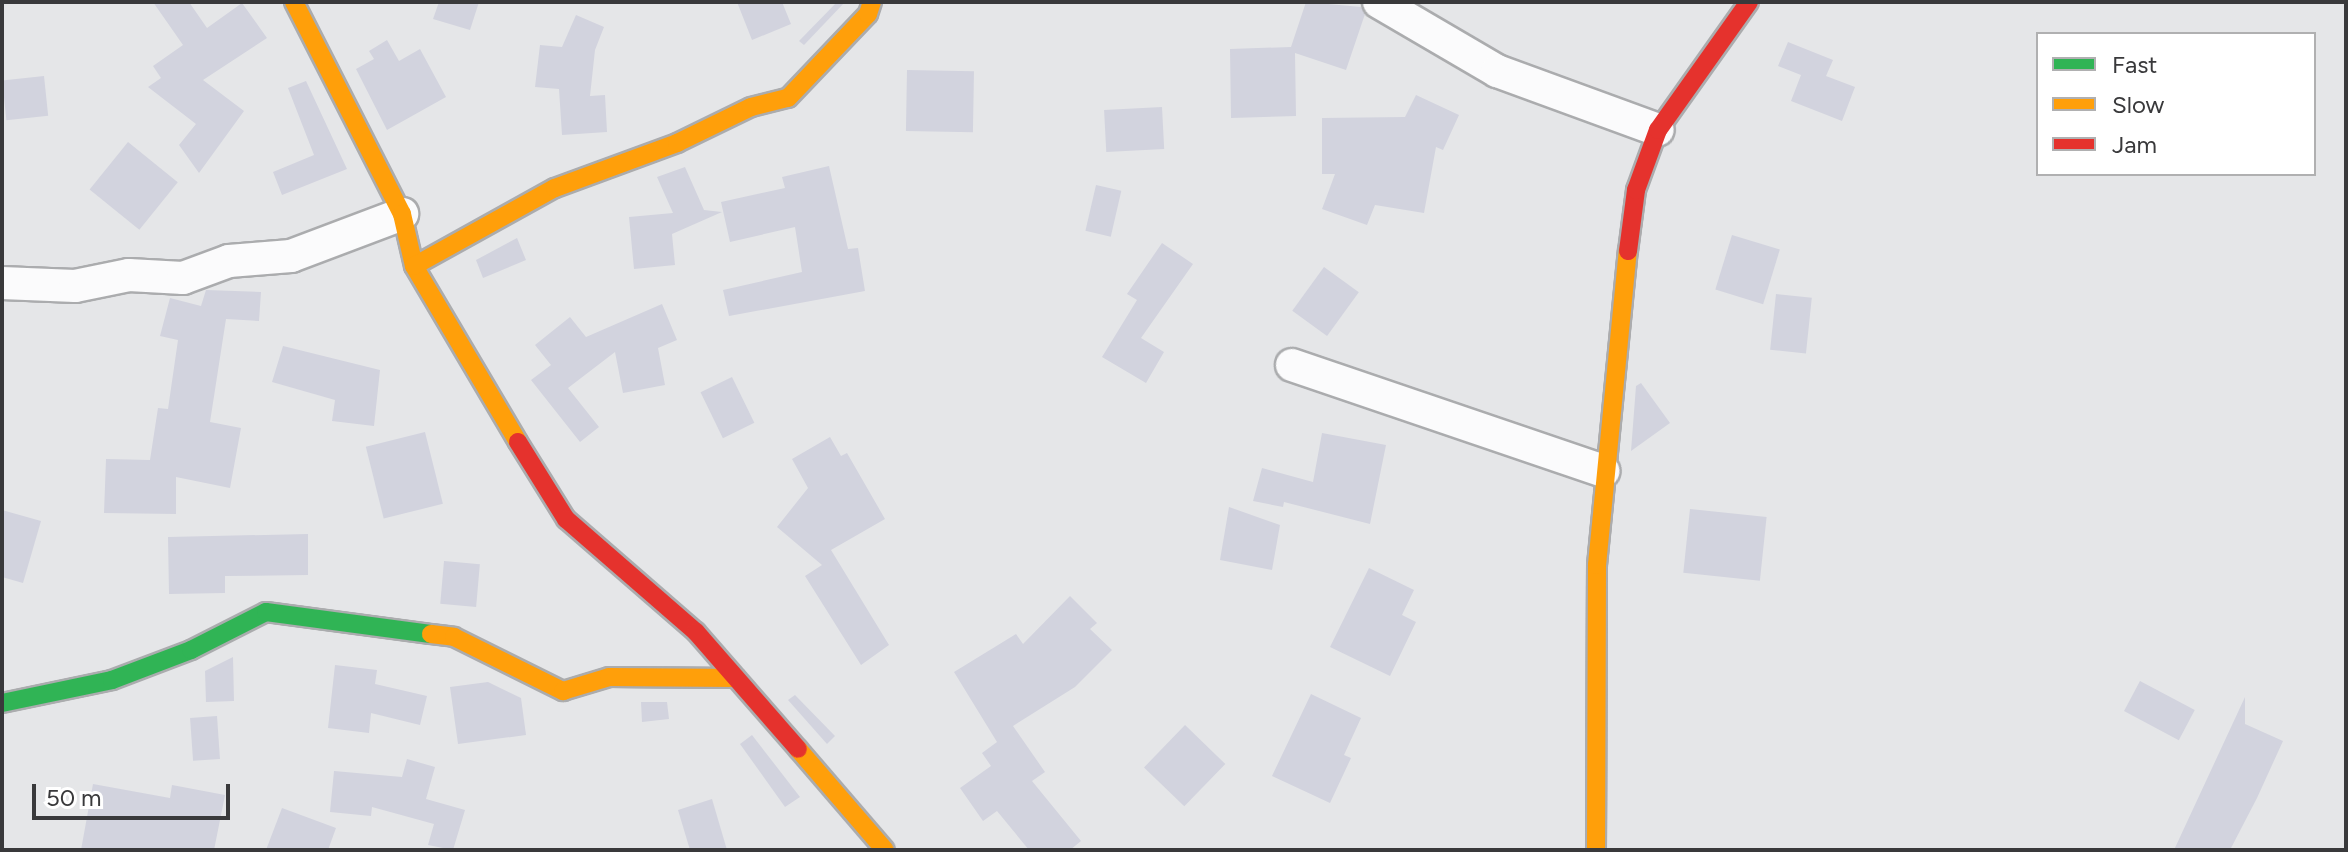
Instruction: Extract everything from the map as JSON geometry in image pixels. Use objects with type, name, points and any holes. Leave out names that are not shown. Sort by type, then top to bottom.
[{"type":"street","points":[[294,2],[402,214],[414,266],[455,328],[543,488],[566,519],[696,632],[885,850]]},
{"type":"street","points":[[414,266],[555,188],[665,148],[751,107],[788,98],[868,14],[872,2]]},
{"type":"street","points":[[1379,2],[1497,71],[1658,130]]},
{"type":"street","points":[[1596,850],[1596,617],[1603,471],[1636,190],[1658,130],[1749,2]]},
{"type":"street","points":[[2,283],[75,286],[129,275],[183,278],[229,261],[291,256],[402,214]]},
{"type":"street","points":[[1292,365],[1603,471]]},
{"type":"street","points":[[2,703],[112,680],[191,650],[266,612],[454,637],[563,691],[609,677],[736,678]]},
{"type":"building","points":[[153,2],[189,2],[207,28],[242,3],[267,38],[203,80],[244,111],[199,173],[179,145],[196,124],[148,87],[161,78],[153,66],[183,45]]},
{"type":"building","points":[[439,2],[479,2],[470,30],[433,19]]},
{"type":"building","points":[[737,2],[782,2],[791,24],[752,40]]},
{"type":"building","points":[[837,2],[845,2],[804,45],[799,41]]},
{"type":"building","points":[[1306,2],[1361,7],[1365,14],[1346,70],[1295,53],[1296,116],[1231,118],[1230,49],[1291,47]]},
{"type":"building","points":[[576,15],[604,27],[595,50],[590,96],[605,95],[607,132],[562,135],[559,89],[535,87],[540,45],[562,47]]},
{"type":"building","points":[[387,40],[399,61],[420,49],[446,97],[387,130],[356,69],[374,59],[369,51]]},
{"type":"building","points":[[1788,42],[1833,60],[1826,76],[1855,87],[1842,121],[1791,101],[1801,75],[1778,66]]},
{"type":"building","points":[[907,70],[974,71],[973,132],[906,131]]},
{"type":"building","points":[[44,76],[48,116],[6,120],[2,80]]},
{"type":"building","points":[[306,81],[347,169],[282,195],[273,172],[314,155],[288,88]]},
{"type":"building","points":[[1416,95],[1459,115],[1443,150],[1436,147],[1424,213],[1375,205],[1367,225],[1322,209],[1335,174],[1322,174],[1322,118],[1405,117]]},
{"type":"building","points":[[1162,107],[1164,149],[1106,152],[1104,110]]},
{"type":"building","points":[[128,142],[178,182],[139,230],[90,189]]},
{"type":"building","points":[[829,166],[848,249],[858,248],[865,291],[729,316],[723,290],[802,272],[795,227],[730,242],[721,202],[785,188],[782,177]]},
{"type":"building","points":[[685,167],[704,210],[722,212],[672,234],[675,265],[634,269],[629,217],[673,213],[657,177]]},
{"type":"building","points":[[1096,185],[1121,191],[1111,237],[1085,231]]},
{"type":"building","points":[[1732,235],[1780,250],[1763,304],[1715,290]]},
{"type":"building","points":[[517,238],[526,260],[483,278],[476,260]]},
{"type":"building","points":[[1162,243],[1193,264],[1141,338],[1164,352],[1146,383],[1102,357],[1137,300],[1127,294]]},
{"type":"building","points":[[1324,267],[1359,292],[1327,336],[1292,311]]},
{"type":"building","points":[[206,290],[261,292],[259,321],[226,319],[210,422],[241,428],[230,488],[176,477],[176,514],[104,513],[106,459],[150,460],[158,408],[168,409],[178,340],[160,336],[170,298],[201,306]]},
{"type":"building","points":[[1776,294],[1812,298],[1806,353],[1770,350]]},
{"type":"building","points":[[662,304],[677,340],[658,348],[665,385],[623,393],[615,352],[568,388],[599,427],[580,442],[531,380],[551,365],[535,345],[570,317],[586,337]]},
{"type":"building","points":[[283,346],[380,370],[374,426],[332,421],[335,400],[272,382]]},
{"type":"building","points":[[732,377],[754,423],[723,438],[701,392]]},
{"type":"building","points":[[1641,383],[1670,423],[1631,451],[1636,386]]},
{"type":"building","points":[[425,432],[443,504],[384,519],[366,447]]},
{"type":"building","points":[[1322,433],[1386,445],[1370,524],[1284,502],[1283,507],[1253,501],[1262,468],[1313,482]]},
{"type":"building","points":[[830,437],[841,456],[847,453],[885,519],[831,550],[889,645],[861,665],[805,576],[822,565],[777,527],[808,488],[792,459]]},
{"type":"building","points":[[1229,507],[1280,525],[1272,570],[1220,560]]},
{"type":"building","points":[[1690,509],[1767,517],[1760,581],[1683,573]]},
{"type":"building","points":[[2,510],[41,521],[23,583],[2,577]]},
{"type":"building","points":[[308,534],[308,575],[225,576],[225,593],[169,594],[168,537]]},
{"type":"building","points":[[444,561],[480,564],[476,607],[440,604]]},
{"type":"building","points":[[1369,568],[1414,590],[1402,615],[1416,622],[1390,676],[1330,647]]},
{"type":"building","points":[[1070,596],[1097,623],[1090,629],[1112,650],[1075,687],[1013,726],[1045,772],[1032,781],[1081,841],[1070,850],[1029,850],[997,811],[983,821],[960,788],[991,766],[982,753],[997,742],[954,672],[1016,634],[1023,644]]},
{"type":"building","points":[[233,657],[234,701],[206,702],[205,671]]},
{"type":"building","points":[[335,665],[377,670],[375,684],[427,696],[420,725],[371,713],[369,733],[328,728]]},
{"type":"building","points":[[2140,681],[2195,710],[2179,740],[2124,711]]},
{"type":"building","points":[[488,682],[521,698],[526,735],[458,744],[450,687]]},
{"type":"building","points":[[1311,694],[1361,718],[1344,755],[1351,758],[1330,803],[1272,776]]},
{"type":"building","points":[[795,695],[835,736],[827,744],[788,700]]},
{"type":"building","points":[[2245,697],[2245,724],[2283,741],[2257,798],[2230,850],[2174,850]]},
{"type":"building","points":[[641,702],[667,702],[669,719],[642,722]]},
{"type":"building","points":[[217,716],[220,759],[193,761],[190,718]]},
{"type":"building","points":[[1185,725],[1225,764],[1184,806],[1144,767]]},
{"type":"building","points":[[752,735],[800,797],[785,807],[740,744]]},
{"type":"building","points":[[407,759],[435,767],[426,799],[465,810],[453,850],[428,845],[434,824],[372,807],[371,816],[330,812],[334,771],[402,777]]},
{"type":"building","points":[[93,784],[170,798],[172,785],[225,795],[214,850],[81,850]]},
{"type":"building","points":[[712,799],[727,850],[690,850],[678,810]]},
{"type":"building","points":[[282,808],[336,828],[328,850],[266,850]]},
{"type":"traffic: fast","points":[[2,703],[112,680],[191,650],[266,612],[431,634]]},
{"type":"traffic: slow","points":[[294,2],[402,214],[414,266],[518,442]]},
{"type":"traffic: slow","points":[[414,266],[555,188],[677,143],[751,107],[788,98],[868,14],[872,2]]},
{"type":"traffic: slow","points":[[1596,850],[1597,565],[1628,251]]},
{"type":"traffic: slow","points":[[431,634],[454,637],[563,691],[609,677],[736,678]]},
{"type":"traffic: slow","points":[[798,749],[885,850]]},
{"type":"traffic: jam","points":[[1628,251],[1636,190],[1658,130],[1749,2]]},
{"type":"traffic: jam","points":[[518,442],[566,519],[696,632],[798,749]]}]
